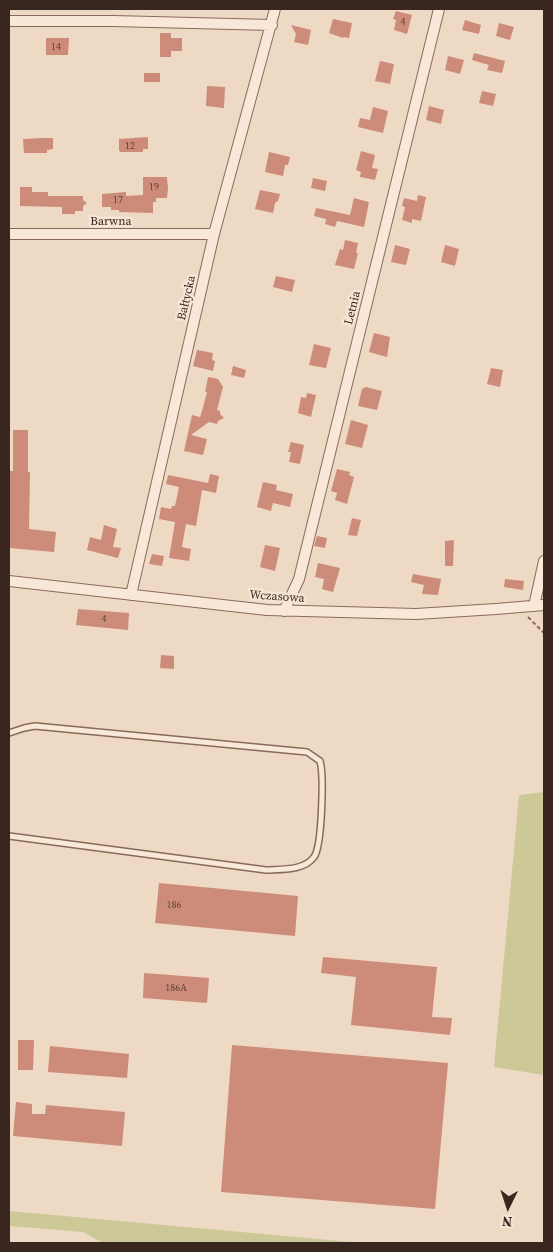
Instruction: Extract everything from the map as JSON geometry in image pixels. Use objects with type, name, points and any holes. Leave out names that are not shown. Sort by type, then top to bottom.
[{"type":"street","name":"Bałtycka","points":[[132,595],[214,234],[272,26],[275,9]]},
{"type":"street","name":"Letnia","points":[[284,610],[299,580],[439,9]]},
{"type":"street","points":[[9,21],[113,21],[272,26]]},
{"type":"street","name":"Barwna","points":[[9,234],[214,234]]},
{"type":"street","points":[[539,605],[544,561]]},
{"type":"street","name":"Wczasowa","points":[[9,581],[284,610],[416,614],[539,605]]},
{"type":"lane","points":[[9,733],[35,726],[307,752],[320,760],[322,782],[319,845],[315,857],[305,864],[290,869],[266,870],[9,836]]},
{"type":"path","points":[[513,608],[525,615],[544,633]]},
{"type":"shaded area","points":[[544,792],[544,1075],[494,1067],[519,795]]},
{"type":"shaded area","points":[[9,1211],[352,1242],[103,1243],[83,1232],[9,1226]]},
{"type":"building","points":[[396,11],[412,15],[407,34],[394,30],[396,20],[393,19]]},
{"type":"building","points":[[333,19],[352,23],[349,38],[329,33]]},
{"type":"building","points":[[465,20],[481,25],[479,34],[462,30]]},
{"type":"building","points":[[499,23],[514,27],[510,40],[496,36]]},
{"type":"building","points":[[291,25],[311,30],[308,45],[294,42],[296,34]]},
{"type":"building","points":[[160,33],[171,33],[171,38],[182,38],[182,51],[171,51],[171,57],[160,57]]},
{"type":"building","points":[[46,38],[69,38],[68,55],[46,55]]},
{"type":"building","points":[[474,53],[505,61],[502,73],[487,70],[489,65],[472,60]]},
{"type":"building","points":[[448,56],[464,60],[460,74],[445,70]]},
{"type":"building","points":[[380,61],[394,64],[390,84],[375,81]]},
{"type":"building","points":[[144,73],[160,73],[160,82],[144,82]]},
{"type":"building","points":[[207,86],[225,87],[224,108],[206,106]]},
{"type":"building","points":[[482,91],[496,94],[493,106],[479,103]]},
{"type":"building","points":[[429,106],[444,110],[441,124],[426,120]]},
{"type":"building","points":[[373,107],[388,111],[383,133],[358,127],[360,118],[370,120]]},
{"type":"building","points":[[148,137],[148,149],[143,149],[143,152],[120,152],[119,150],[119,139]]},
{"type":"building","points":[[53,138],[53,149],[47,150],[47,153],[24,153],[23,139]]},
{"type":"building","points":[[361,151],[375,155],[372,168],[378,169],[375,180],[360,177],[361,172],[356,170]]},
{"type":"building","points":[[269,152],[290,157],[288,165],[285,165],[283,176],[265,172]]},
{"type":"building","points":[[143,177],[167,177],[167,198],[156,198],[156,202],[153,202],[153,213],[119,212],[119,210],[111,210],[111,207],[102,207],[102,194],[126,192],[126,196],[143,195]]},
{"type":"building","points":[[313,178],[327,181],[325,191],[311,188]]},
{"type":"building","points":[[20,187],[32,187],[32,192],[48,192],[48,196],[83,196],[83,200],[87,203],[83,206],[83,211],[75,211],[75,214],[62,214],[62,207],[20,206]]},
{"type":"building","points":[[260,190],[280,194],[278,201],[275,203],[273,213],[255,209]]},
{"type":"building","points":[[418,195],[426,197],[421,221],[412,219],[412,223],[402,220],[405,207],[402,206],[404,198],[417,201]]},
{"type":"building","points":[[354,198],[369,202],[364,227],[337,221],[335,227],[325,224],[326,219],[314,216],[316,208],[350,215]]},
{"type":"building","points":[[345,240],[358,243],[356,253],[358,253],[354,269],[335,265],[340,249],[343,250]]},
{"type":"building","points":[[395,245],[410,249],[406,265],[391,262]]},
{"type":"building","points":[[445,245],[459,249],[455,266],[441,262]]},
{"type":"building","points":[[276,276],[295,280],[292,292],[273,287]]},
{"type":"building","points":[[374,333],[390,337],[387,357],[369,352]]},
{"type":"building","points":[[314,344],[331,348],[326,368],[309,365]]},
{"type":"building","points":[[197,350],[213,353],[212,360],[215,361],[213,371],[193,366]]},
{"type":"building","points":[[233,366],[246,370],[244,378],[231,375]]},
{"type":"building","points":[[491,368],[503,370],[500,387],[487,384]]},
{"type":"building","points":[[208,377],[218,379],[223,387],[217,410],[220,411],[224,418],[218,421],[217,424],[209,422],[191,435],[207,439],[203,455],[184,451],[192,415],[200,417],[202,411],[207,392],[205,392]]},
{"type":"building","points":[[366,387],[382,391],[377,410],[358,406],[362,389]]},
{"type":"building","points":[[307,393],[316,395],[311,417],[298,413],[301,397],[306,398]]},
{"type":"building","points":[[351,420],[368,425],[362,448],[345,444]]},
{"type":"building","points":[[13,430],[28,430],[28,472],[30,472],[29,529],[56,532],[54,552],[9,548],[9,471],[13,471]]},
{"type":"building","points":[[291,442],[304,445],[300,464],[289,462],[291,452],[288,452]]},
{"type":"building","points":[[337,469],[350,472],[349,475],[354,477],[347,504],[335,500],[337,493],[331,491]]},
{"type":"building","points":[[210,474],[219,476],[216,493],[202,490],[196,526],[186,524],[182,547],[191,549],[189,561],[169,558],[175,522],[159,519],[161,507],[171,509],[172,506],[175,506],[179,487],[166,484],[168,475],[208,483]]},
{"type":"building","points":[[263,482],[277,485],[276,490],[293,494],[290,507],[273,503],[271,511],[257,507]]},
{"type":"building","points":[[352,518],[361,520],[357,536],[348,535]]},
{"type":"building","points":[[104,525],[117,529],[113,547],[121,548],[118,558],[87,550],[90,537],[101,540]]},
{"type":"building","points":[[317,536],[327,538],[325,548],[314,546]]},
{"type":"building","points":[[454,540],[453,566],[445,566],[445,541]]},
{"type":"building","points":[[265,545],[280,548],[275,571],[260,567]]},
{"type":"building","points":[[152,554],[164,556],[162,566],[149,564]]},
{"type":"building","points":[[318,563],[340,568],[333,592],[322,589],[324,579],[315,577]]},
{"type":"building","points":[[413,574],[441,579],[438,595],[422,594],[424,585],[411,582]]},
{"type":"building","points":[[505,579],[524,581],[523,590],[504,587]]},
{"type":"building","points":[[78,609],[129,613],[128,630],[76,625]]},
{"type":"building","points":[[161,655],[174,656],[174,669],[160,668]]},
{"type":"building","points":[[159,883],[298,896],[295,936],[155,923]]},
{"type":"building","points":[[323,957],[437,967],[432,1017],[452,1018],[450,1035],[351,1025],[356,977],[321,973]]},
{"type":"building","points":[[144,973],[209,978],[207,1003],[143,998]]},
{"type":"building","points":[[18,1040],[34,1040],[33,1070],[18,1070]]},
{"type":"building","points":[[232,1045],[448,1063],[435,1209],[221,1192]]},
{"type":"building","points":[[50,1046],[129,1054],[127,1078],[48,1072]]},
{"type":"building","points":[[16,1102],[32,1104],[32,1114],[45,1114],[46,1105],[125,1112],[122,1146],[13,1136]]}]
